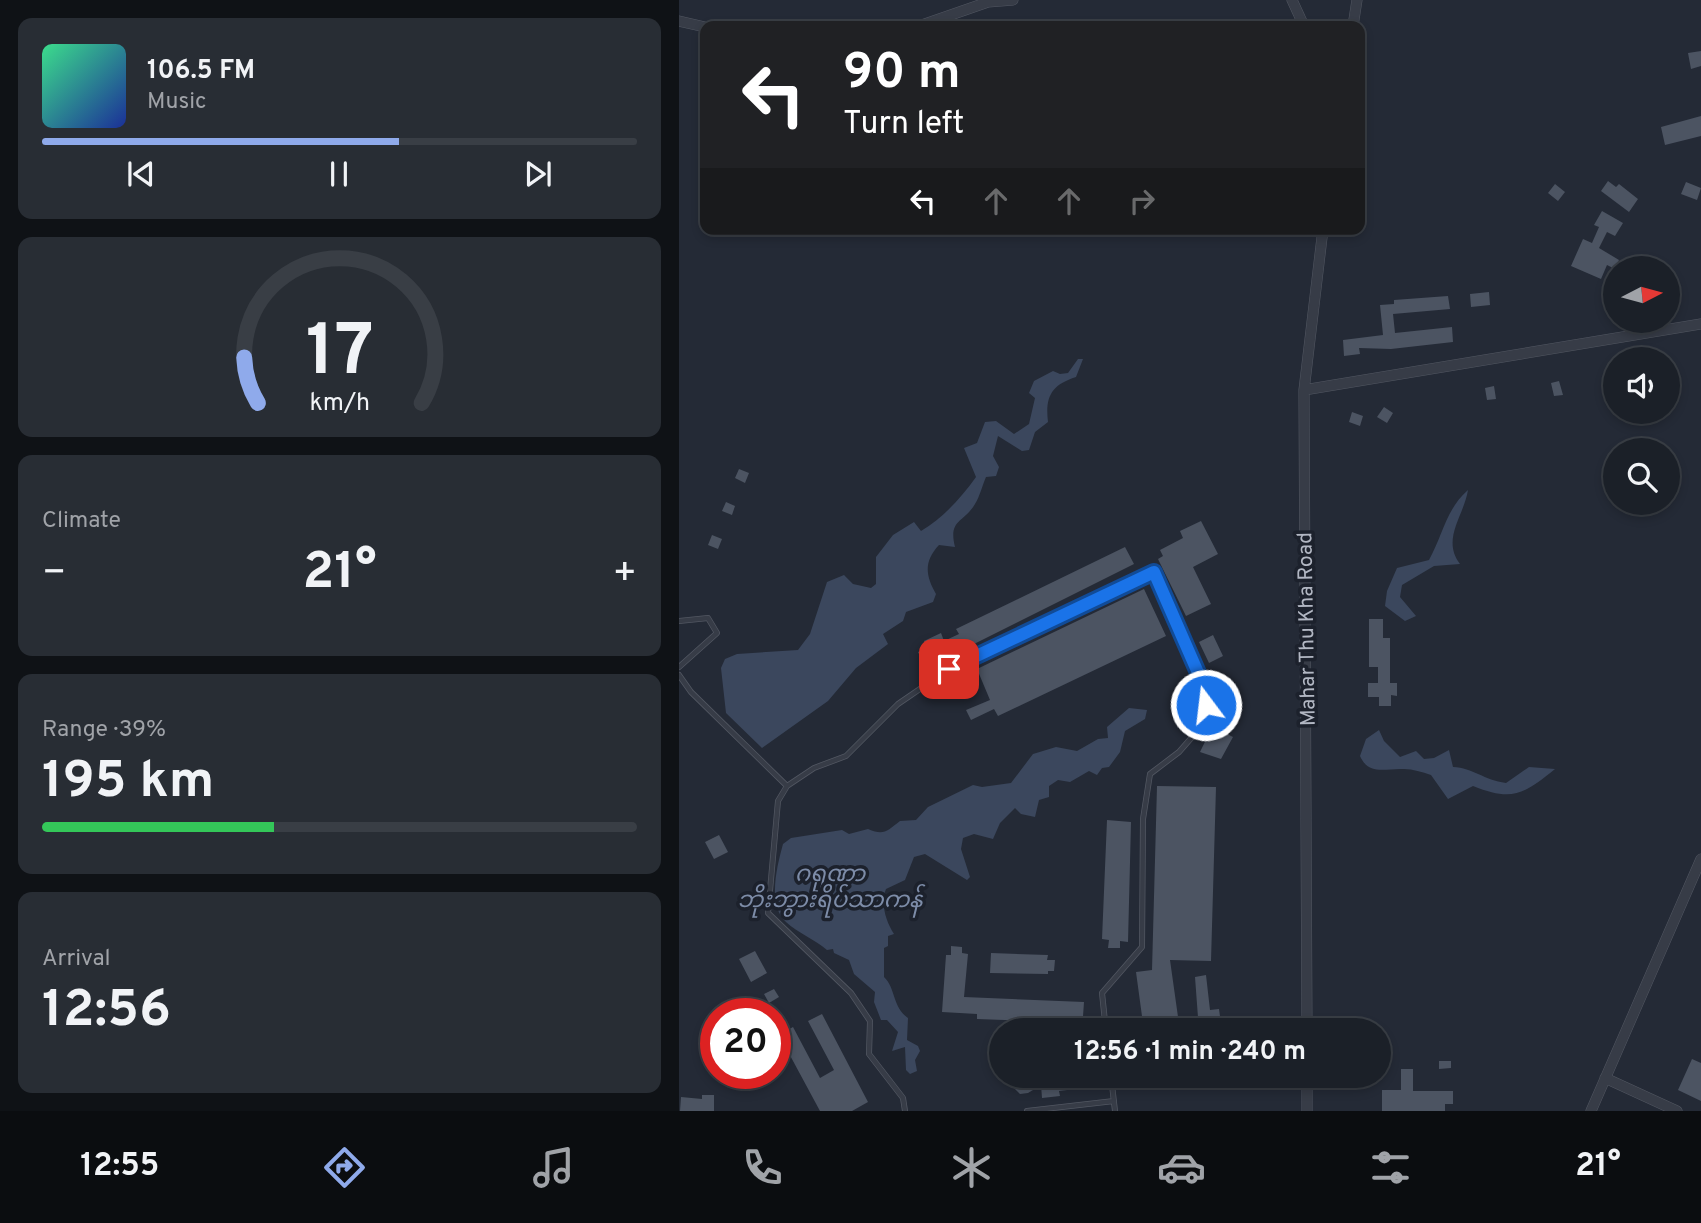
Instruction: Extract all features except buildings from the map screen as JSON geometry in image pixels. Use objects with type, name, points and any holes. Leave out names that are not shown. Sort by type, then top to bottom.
[{"type":"street","points":[[933,21],[988,2],[1013,0]]},
{"type":"street","points":[[1292,0],[1302,21]]},
{"type":"street","points":[[1354,21],[1357,0]]},
{"type":"street","points":[[679,21],[700,26]]},
{"type":"street","name":"Mahar Thu Kha Road","points":[[1307,1018],[1304,390],[1322,235]]},
{"type":"street","points":[[1304,390],[1701,324]]},
{"type":"street","points":[[1591,1111],[1701,859]]},
{"type":"street","points":[[1605,1078],[1677,1111]]},
{"type":"street","points":[[1307,1088],[1307,1111]]},
{"type":"lane","points":[[905,1111],[903,1098],[869,1054],[870,1021],[857,1002],[768,913],[778,801],[787,786],[814,768],[846,756],[898,704],[949,669],[1154,572],[1206,691],[1207,720],[1179,752],[1150,774],[1143,819],[1142,947],[1102,993],[1105,1018]]},
{"type":"lane","points":[[679,621],[708,618],[717,633],[713,640],[679,667]]},
{"type":"lane","points":[[679,675],[691,692],[787,786]]},
{"type":"lane","points":[[1112,1088],[1115,1111]]},
{"type":"lane","points":[[1027,1111],[1114,1101]]},
{"type":"water","points":[[1078,359],[1083,359],[1076,377],[1067,380],[1051,393],[1048,422],[1035,432],[1029,450],[1022,451],[998,436],[993,456],[999,467],[996,476],[986,477],[975,504],[955,526],[955,547],[939,545],[931,557],[928,574],[936,594],[933,602],[906,612],[903,621],[883,634],[888,644],[856,668],[828,701],[762,748],[726,713],[721,668],[725,659],[737,654],[798,650],[810,634],[827,582],[844,575],[853,584],[871,588],[876,584],[876,557],[893,535],[914,522],[921,531],[929,526],[951,507],[976,477],[964,448],[977,443],[985,422],[996,421],[1014,434],[1029,424],[1035,398],[1029,393],[1034,381],[1053,371],[1068,373]]},
{"type":"water","points":[[1468,490],[1453,536],[1455,555],[1460,564],[1434,566],[1402,585],[1400,597],[1416,616],[1405,621],[1385,606],[1387,591],[1397,568],[1429,560],[1455,505]]},
{"type":"water","name":"ဂရုဏာ ဘိုးဘွားရိပ်သာကန်","points":[[1129,708],[1147,710],[1145,719],[1125,731],[1120,752],[1109,767],[1102,768],[1097,775],[1089,771],[1070,782],[1058,780],[1049,786],[1049,797],[1039,800],[1035,817],[1021,814],[1015,808],[1000,823],[993,839],[974,834],[963,838],[961,849],[970,877],[967,880],[925,854],[914,857],[905,880],[886,889],[885,912],[894,934],[888,936],[888,946],[884,948],[884,977],[891,986],[899,1008],[908,1018],[907,1040],[918,1046],[920,1051],[915,1060],[917,1071],[910,1074],[906,1070],[905,1047],[892,1051],[898,1032],[887,1020],[881,1020],[874,1002],[875,992],[854,974],[849,960],[834,953],[833,949],[827,950],[780,915],[775,885],[783,844],[791,838],[842,830],[849,834],[868,829],[885,831],[900,821],[916,820],[928,807],[973,785],[982,787],[1011,783],[1033,754],[1056,747],[1077,751],[1098,739],[1108,738],[1107,727]]},
{"type":"water","points":[[1379,730],[1384,741],[1400,757],[1416,751],[1424,759],[1434,758],[1449,750],[1453,767],[1506,783],[1529,767],[1555,769],[1526,790],[1517,793],[1498,794],[1473,786],[1448,799],[1431,775],[1407,769],[1373,769],[1364,762],[1360,756],[1366,739]]},
{"type":"route","points":[[949,669],[1154,572],[1206,691],[1206,705]]}]
